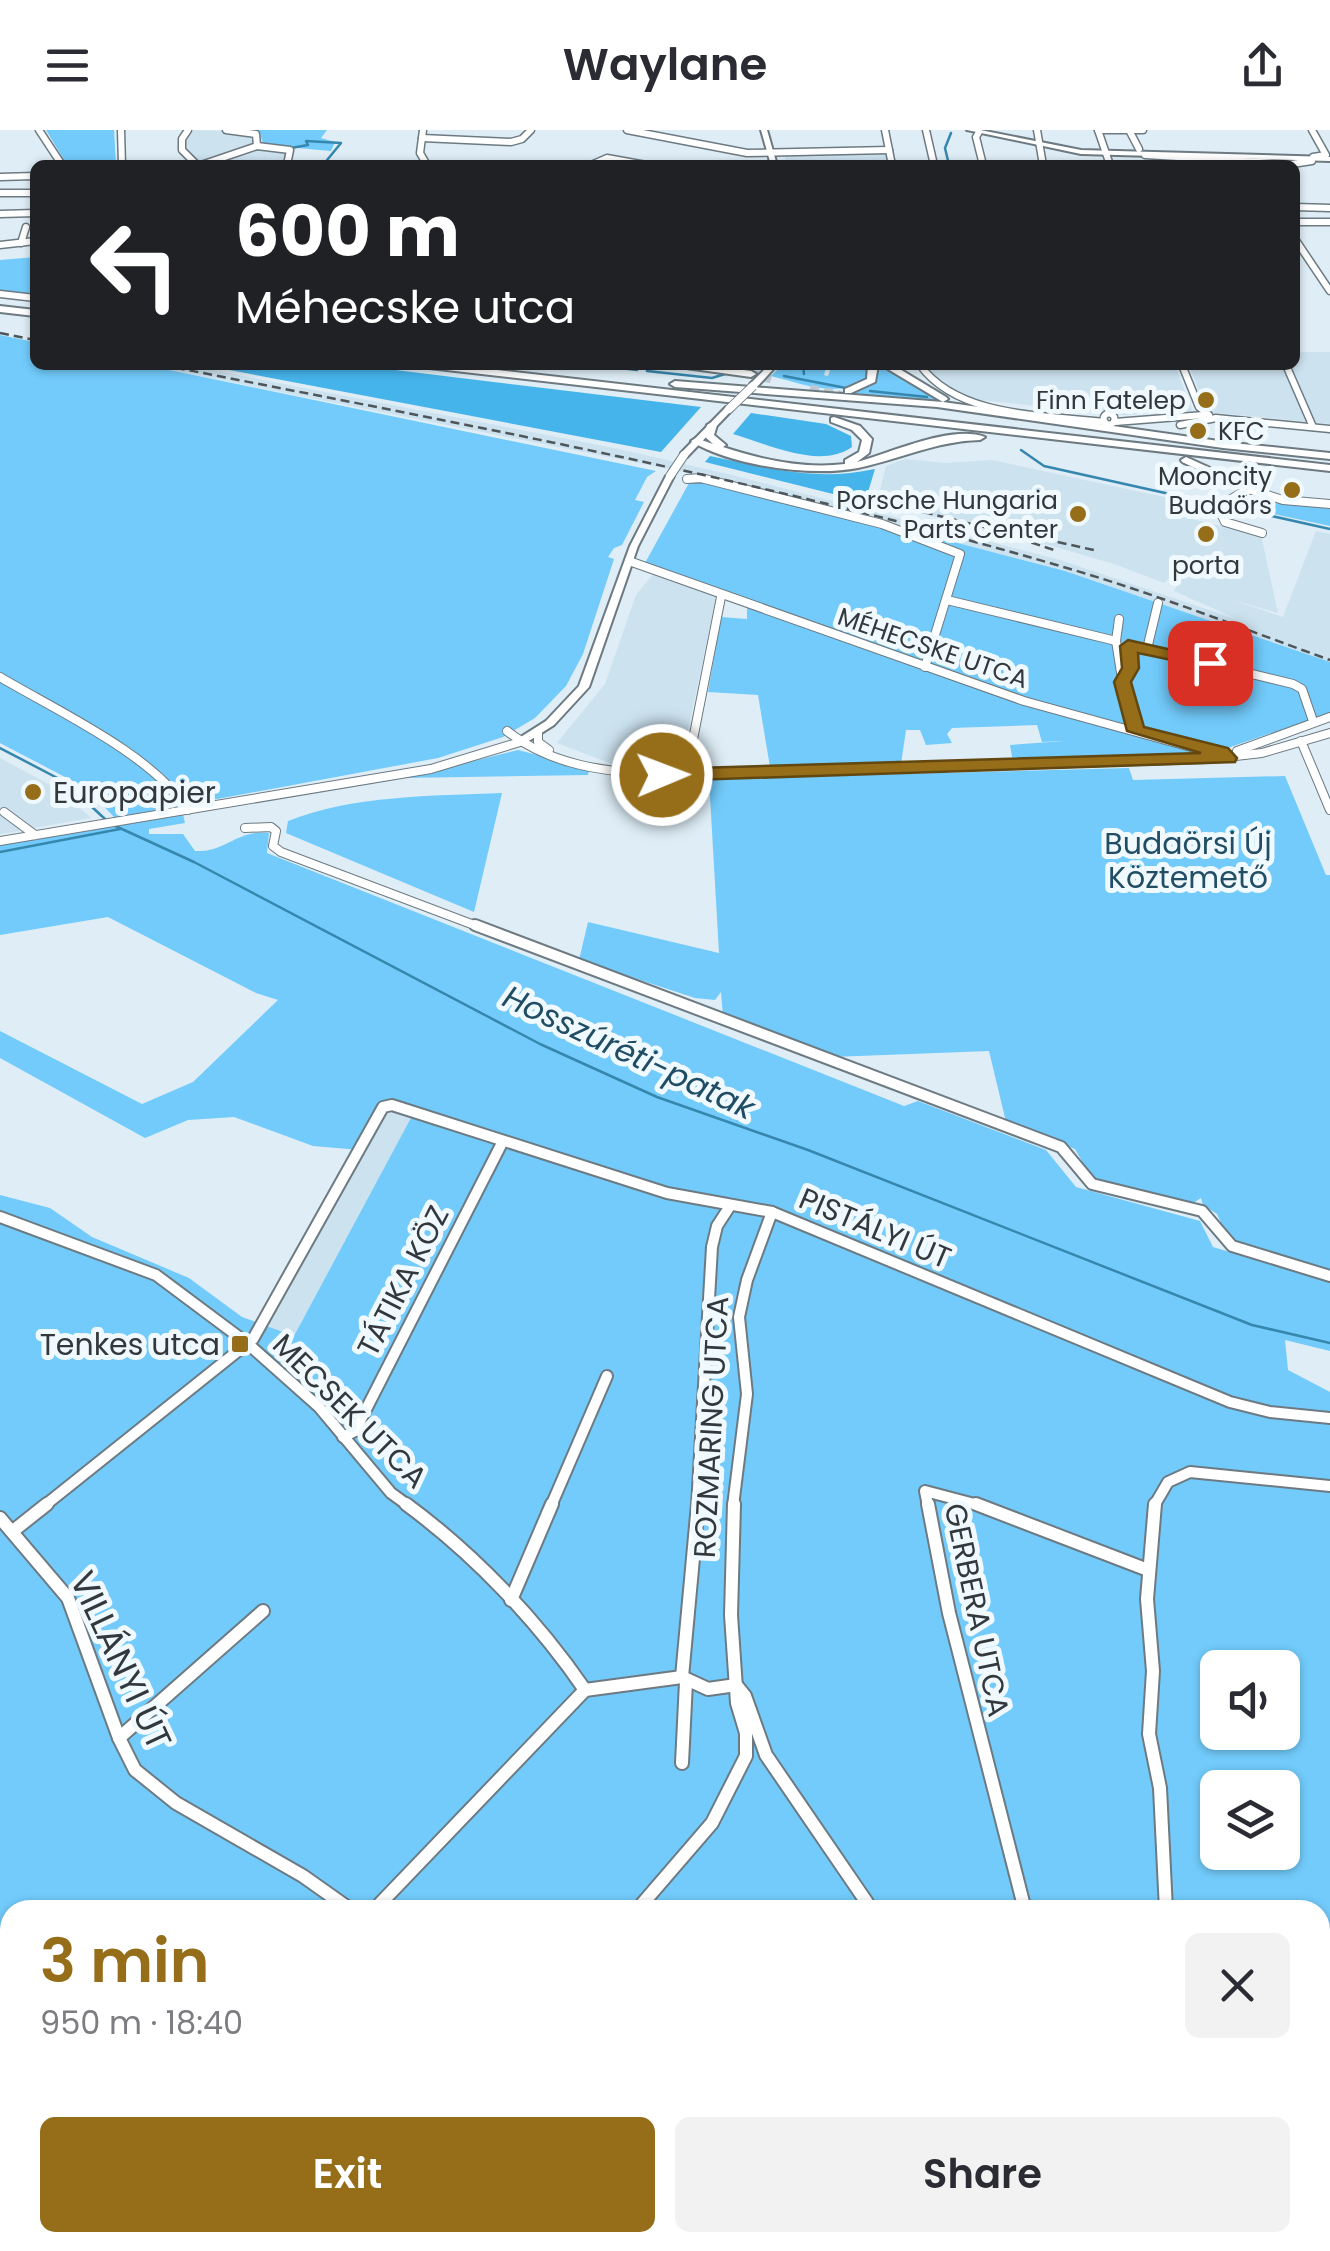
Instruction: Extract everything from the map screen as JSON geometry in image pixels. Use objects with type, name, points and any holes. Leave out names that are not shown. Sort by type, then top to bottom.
[{"type":"highway","points":[[0,312],[30,315]]},
{"type":"highway","points":[[467,370],[1186,460],[1330,465]]},
{"type":"highway","points":[[523,370],[1330,465]]},
{"type":"highway","points":[[708,370],[752,380]]},
{"type":"highway","points":[[772,378],[809,390],[862,388],[874,378],[873,370]]},
{"type":"highway","points":[[894,370],[936,396],[999,412]]},
{"type":"highway","points":[[624,382],[809,390],[1103,422],[1330,465]]},
{"type":"highway","points":[[857,400],[1233,446]]},
{"type":"highway","points":[[728,404],[1330,465]]},
{"type":"highway","points":[[686,453],[725,449],[823,466],[848,463],[866,449],[867,439],[856,428],[806,414]]},
{"type":"highway","points":[[1103,422],[1146,430],[1177,421]]},
{"type":"highway","points":[[712,425],[709,436],[725,449]]},
{"type":"highway","points":[[696,442],[778,464],[828,470],[861,464],[934,440],[1009,440]]},
{"type":"highway","points":[[1186,460],[1248,490]]},
{"type":"main road","points":[[764,130],[772,160]]},
{"type":"main road","points":[[975,131],[1038,146],[1107,154],[1328,159]]},
{"type":"main road","points":[[1300,160],[1328,159]]},
{"type":"main road","points":[[520,742],[569,706],[588,678],[648,514],[670,476],[728,404],[767,370]]},
{"type":"street","points":[[39,130],[59,160]]},
{"type":"street","points":[[121,130],[122,160]]},
{"type":"street","points":[[188,130],[182,139],[182,150],[193,160]]},
{"type":"street","points":[[226,130],[256,134],[257,146]]},
{"type":"street","points":[[424,160],[420,153],[422,134],[510,142],[522,139],[531,130]]},
{"type":"street","points":[[626,130],[736,152],[889,150]]},
{"type":"street","points":[[885,130],[891,160]]},
{"type":"street","points":[[926,130],[933,160]]},
{"type":"street","points":[[1037,130],[1042,160]]},
{"type":"street","points":[[1109,160],[1098,130],[1143,130]]},
{"type":"street","points":[[1129,130],[1139,153]]},
{"type":"street","points":[[1312,130],[1328,159]]},
{"type":"street","points":[[975,131],[983,160]]},
{"type":"street","points":[[214,160],[257,146],[290,150],[289,160]]},
{"type":"street","points":[[1139,153],[1328,159]]},
{"type":"street","points":[[1139,153],[1236,160]]},
{"type":"street","points":[[1300,163],[1312,161]]},
{"type":"street","points":[[0,177],[30,176]]},
{"type":"street","points":[[0,193],[30,193]]},
{"type":"street","points":[[1300,207],[1330,208]]},
{"type":"street","points":[[0,214],[30,213]]},
{"type":"street","points":[[1300,222],[1330,222]]},
{"type":"street","points":[[21,243],[26,227]]},
{"type":"street","points":[[0,244],[30,242]]},
{"type":"street","points":[[1300,246],[1330,290]]},
{"type":"street","points":[[0,294],[30,297]]},
{"type":"street","points":[[923,370],[929,382],[951,395],[1071,417],[1103,422],[1162,417],[1177,421],[1210,415],[1241,420]]},
{"type":"street","points":[[1184,370],[1199,407],[1210,415]]},
{"type":"street","points":[[1288,370],[1313,427]]},
{"type":"street","points":[[1194,418],[1199,407]]},
{"type":"street","points":[[1194,418],[1330,428]]},
{"type":"street","points":[[688,479],[701,478],[882,524],[961,556],[925,667]]},
{"type":"street","points":[[1262,533],[1225,522],[1221,505],[1248,490],[1283,500],[1330,504]]},
{"type":"street","name":"MÉHECSKE UTCA","points":[[629,561],[1032,703],[1222,752],[1228,758]]},
{"type":"street","points":[[686,774],[721,597]]},
{"type":"street","points":[[947,600],[1116,641]]},
{"type":"street","points":[[1147,649],[1158,603]]},
{"type":"street","points":[[1120,619],[1116,641],[1136,731]]},
{"type":"street","points":[[1122,679],[1130,668],[1131,645],[1293,684],[1302,689],[1313,721]]},
{"type":"street","points":[[0,677],[150,771],[181,797],[188,810]]},
{"type":"street","points":[[1228,758],[1231,752],[1330,718]]},
{"type":"street","points":[[506,731],[529,748],[632,774],[1228,758],[1330,732]]},
{"type":"street","points":[[538,732],[538,742],[549,750]]},
{"type":"street","points":[[1301,741],[1330,810]]},
{"type":"street","points":[[0,841],[431,770],[520,742],[588,764]]},
{"type":"street","points":[[4,812],[35,836]]},
{"type":"street","points":[[245,828],[271,827],[276,831],[274,846],[281,852],[1061,1147],[1076,1157],[1082,1175],[1092,1184],[1202,1211],[1212,1218],[1222,1240],[1232,1246],[1330,1276]]},
{"type":"street","name":"PISTÁLYI ÚT","points":[[247,1342],[262,1327],[383,1108],[392,1104],[654,1190],[772,1212],[1230,1402],[1270,1412],[1330,1418]]},
{"type":"street","name":"TÁTIKA KÖZ","points":[[342,1437],[355,1432],[503,1141]]},
{"type":"street","points":[[682,1764],[712,1246],[717,1226],[730,1206]]},
{"type":"street","name":"ROZMARING UTCA","points":[[772,1212],[747,1280],[739,1316],[747,1394],[731,1525],[736,1685],[744,1696],[766,1756],[865,1900]]},
{"type":"street","name":"MECSEK UTCA","points":[[0,1217],[156,1274],[247,1342],[319,1406],[392,1493],[436,1528],[511,1600],[565,1656],[585,1690]]},
{"type":"street","points":[[12,1531],[247,1342]]},
{"type":"street","points":[[511,1600],[608,1376]]},
{"type":"street","points":[[1166,1900],[1160,1788],[1149,1734],[1153,1672],[1148,1570],[1154,1506],[1168,1482],[1190,1472],[1330,1486]]},
{"type":"street","name":"GERBERA UTCA","points":[[1022,1900],[958,1651],[926,1491],[968,1501],[1148,1570]]},
{"type":"street","name":"VILLÁNYI ÚT","points":[[0,1518],[68,1598],[119,1738],[136,1770],[160,1792],[337,1900]]},
{"type":"street","points":[[119,1738],[263,1610]]},
{"type":"street","points":[[384,1900],[585,1690],[684,1680],[715,1689],[736,1685],[748,1746],[740,1774],[695,1846],[645,1900]]},
{"type":"shaded area","points":[[184,130],[259,132],[264,145],[296,148],[292,160],[186,160],[177,146]]},
{"type":"shaded area","points":[[886,151],[887,160],[786,160],[784,153]]},
{"type":"shaded area","points":[[1300,352],[1330,352],[1330,424],[1207,412],[1191,370],[1300,370]]},
{"type":"shaded area","points":[[170,370],[212,370],[614,448],[732,475],[1060,560],[1239,620],[1174,591],[1179,582],[1168,579],[1164,583],[1007,533],[877,503],[886,466],[905,459],[945,463],[992,460],[1192,503],[1187,518],[1261,535],[1278,613],[1229,599],[1283,617],[1316,531],[1330,534],[1330,662],[1065,571],[694,474]]},
{"type":"shaded area","points":[[229,370],[395,370],[701,407],[661,452]]},
{"type":"shaded area","points":[[922,370],[1177,370],[1192,411],[1120,415],[981,400],[959,394]]},
{"type":"shaded area","points":[[751,413],[826,424],[851,436],[852,447],[825,456],[810,456],[733,434]]},
{"type":"shaded area","points":[[710,456],[812,474],[875,469],[865,502],[705,462]]},
{"type":"shaded area","points":[[655,572],[716,596],[680,770],[615,765],[557,743],[605,684],[636,595]]},
{"type":"shaded area","points":[[0,758],[61,791],[91,818],[33,828],[6,810],[20,831],[0,834]]},
{"type":"shaded area","points":[[383,1107],[413,1115],[294,1336],[265,1328]]},
{"type":"green space","points":[[46,130],[114,130],[116,160],[64,160]]},
{"type":"green space","points":[[245,130],[327,130],[321,138],[335,142],[331,151],[264,145],[259,132]]},
{"type":"green space","points":[[30,257],[30,297],[0,294],[0,260]]},
{"type":"green space","points":[[0,335],[30,341],[30,370],[169,370],[656,471],[647,477],[635,500],[644,502],[622,545],[608,557],[614,559],[583,654],[566,686],[535,718],[503,737],[438,758],[115,818],[86,788],[0,743]]},
{"type":"green space","points":[[777,370],[826,370],[824,375],[828,376],[830,370],[868,370],[869,379],[833,389],[771,376]]},
{"type":"green space","points":[[875,370],[891,370],[945,401],[848,393],[874,382]]},
{"type":"green space","points":[[694,474],[1065,571],[1330,662],[1330,713],[1210,754],[1013,762],[1010,745],[1064,741],[1042,742],[1037,725],[952,728],[947,734],[952,743],[926,745],[920,730],[906,730],[901,764],[770,767],[758,695],[708,692],[721,617],[747,619],[747,606],[884,654],[645,563]]},
{"type":"green space","points":[[1252,495],[1274,503],[1330,508],[1330,526],[1226,504]]},
{"type":"green space","points":[[518,750],[583,767],[589,770],[588,775],[404,778]]},
{"type":"green space","name":"Budaörsi Új Köztemető","points":[[1129,768],[1133,780],[1285,776],[1326,875],[1330,875],[1330,1270],[1228,1239],[1217,1214],[1203,1205],[1201,1198],[1190,1205],[1092,1179],[1075,1149],[1006,1122],[989,1051],[832,1057],[723,1016],[721,992],[715,1000],[695,998],[579,960],[588,922],[719,953],[709,779]]},
{"type":"green space","points":[[502,793],[474,912],[286,833],[288,821],[339,806],[394,798]]},
{"type":"green space","points":[[183,814],[185,823],[149,829],[149,834],[183,834],[195,851],[205,851],[248,834],[269,833],[267,853],[904,1106],[918,1101],[1046,1150],[1076,1187],[1200,1221],[1213,1247],[1330,1282],[1330,1351],[1285,1340],[1288,1370],[1330,1392],[1330,1900],[0,1900],[0,1195],[50,1208],[92,1237],[189,1278],[242,1317],[294,1336],[412,1116],[383,1108],[360,1150],[313,1146],[234,1117],[188,1120],[145,1138],[0,1058],[0,1031],[142,1104],[193,1082],[278,1000],[256,993],[108,917],[0,935],[0,845]]},
{"type":"waterway","points":[[948,160],[945,148],[951,133]]},
{"type":"waterway","points":[[291,148],[308,145],[306,141],[341,143],[327,160]]},
{"type":"waterway","points":[[804,370],[804,374]]},
{"type":"waterway","points":[[647,371],[712,378],[725,374]]},
{"type":"waterway","points":[[784,376],[846,388]]},
{"type":"waterway","points":[[870,391],[927,397]]},
{"type":"waterway","points":[[1021,450],[1044,466],[1219,505]]},
{"type":"waterway","points":[[1227,506],[1330,529]]},
{"type":"waterway","name":"Hosszúréti-patak","points":[[0,748],[65,782],[105,819]]},
{"type":"waterway","name":"Hosszúréti-patak","points":[[111,824],[194,862],[540,1044],[657,1097],[808,1150],[1252,1325],[1330,1343]]},
{"type":"waterway","points":[[0,852],[120,829]]},
{"type":"tunnel","points":[[751,374],[771,379]]},
{"type":"tunnel","points":[[810,389],[848,397]]},
{"type":"railway","points":[[0,333],[30,339]]},
{"type":"railway","points":[[187,370],[627,458],[973,541],[1087,574],[1330,660]]},
{"type":"railway","points":[[883,502],[984,527],[1057,551]]},
{"type":"railway","points":[[1044,539],[1098,551]]},
{"type":"place","name":"Finn Fatelep","points":[[1206,400]]},
{"type":"place","name":"KFC","points":[[1198,431]]},
{"type":"place","name":"Mooncity Budaörs","points":[[1292,490]]},
{"type":"place","name":"Porsche Hungaria Parts Center","points":[[1078,514]]},
{"type":"place","name":"porta","points":[[1206,534]]},
{"type":"place","name":"Europapier","points":[[33,792]]},
{"type":"place","name":"Tenkes utca","points":[[240,1344]]},
{"type":"route","points":[[662,775],[1228,758],[1222,752],[1136,731],[1122,682],[1130,668],[1131,645],[1210,663]]}]
